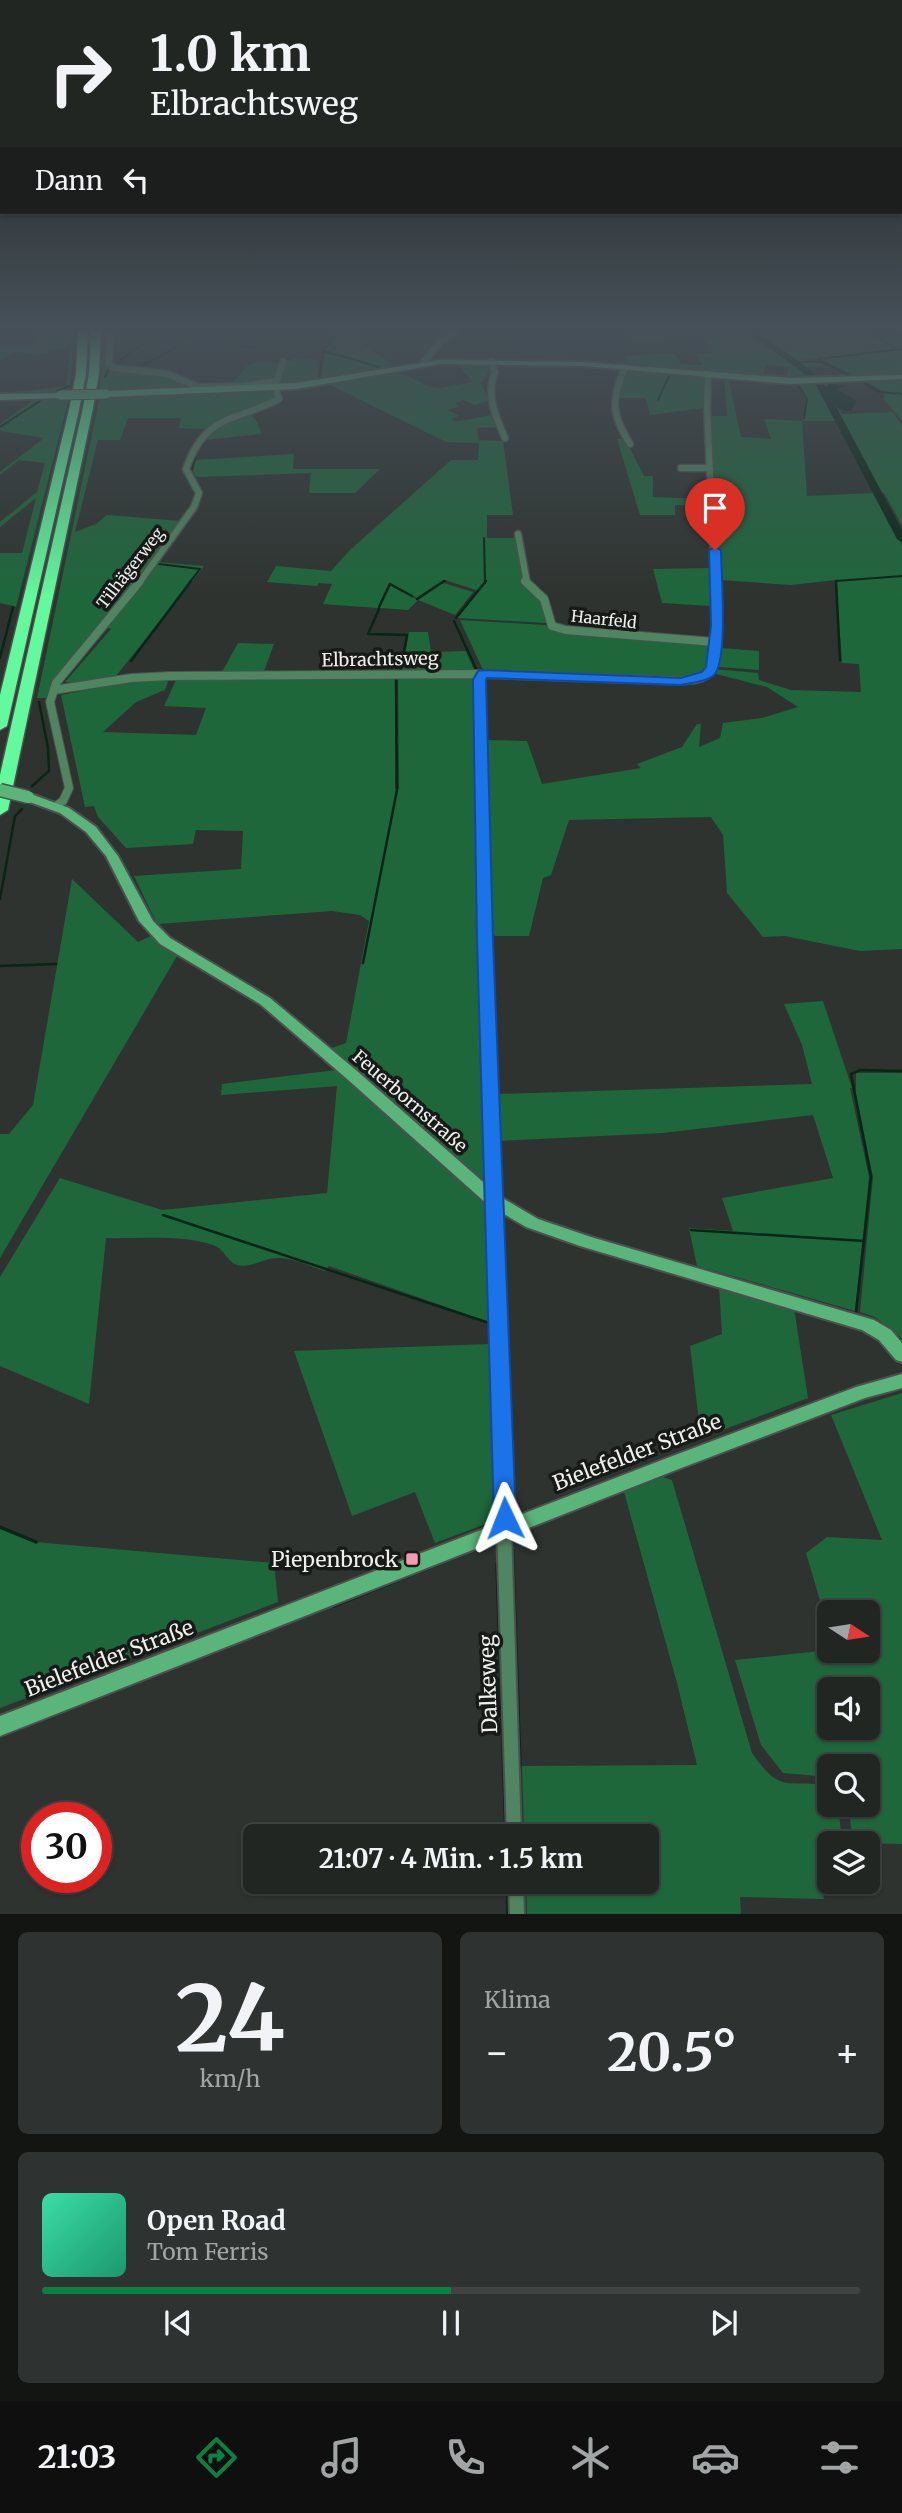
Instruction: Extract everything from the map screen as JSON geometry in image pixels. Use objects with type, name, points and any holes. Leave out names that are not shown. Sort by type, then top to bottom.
[{"type":"highway","points":[[0,726],[72,420]]},
{"type":"highway","points":[[0,810],[85,420]]},
{"type":"street","name":"Tilhägerweg","points":[[54,690],[56,683],[160,557],[196,503],[198,490],[186,470],[199,440],[207,430],[227,420]]},
{"type":"street","points":[[497,420],[505,438]]},
{"type":"street","points":[[616,420],[630,444]]},
{"type":"street","points":[[708,420],[715,550],[715,642]]},
{"type":"street","points":[[681,468],[709,468]]},
{"type":"street","name":"Haarfeld","points":[[518,534],[525,581],[528,587],[542,595],[552,626],[566,630],[715,642]]},
{"type":"street","name":"Elbrachtsweg","points":[[54,690],[131,678],[170,677],[483,674],[681,681],[707,675],[713,668],[715,642]]},
{"type":"street","name":"Dalkeweg","points":[[483,674],[480,680],[484,925],[514,1824]]},
{"type":"street","points":[[54,690],[50,702],[69,788],[63,801],[56,806]]},
{"type":"street","name":"Feuerbornstraße","points":[[0,790],[56,806],[84,823],[105,842],[153,930],[185,955],[262,999],[494,1200],[532,1223],[586,1242],[869,1325],[885,1335],[902,1354]]},
{"type":"street","name":"Bielefelder Straße","points":[[0,1726],[825,1406],[902,1381]]},
{"type":"street","points":[[516,1894],[517,1914]]},
{"type":"green space","points":[[5,420],[63,420],[16,607],[0,603],[0,553],[22,553],[36,498],[0,527],[0,522],[37,492],[45,463],[19,460],[0,475],[0,472],[44,438],[0,431],[0,424]]},
{"type":"green space","points":[[95,420],[127,420],[120,440],[98,440],[75,532],[96,524],[107,515],[181,521],[153,561],[52,682],[46,698],[37,698]]},
{"type":"green space","points":[[181,420],[225,420],[204,429],[179,428]]},
{"type":"green space","points":[[232,420],[256,420],[261,434],[204,440],[214,429]]},
{"type":"green space","points":[[402,420],[493,420],[496,427],[477,428],[479,440],[503,441],[513,515],[487,515],[487,538],[517,538],[522,581],[540,596],[547,623],[457,618],[479,591],[445,580],[417,598],[389,583],[378,608],[323,604],[332,584],[319,583],[317,586],[267,582],[276,566],[331,571],[350,550],[451,460],[478,460],[479,443],[446,442]]},
{"type":"green space","points":[[711,420],[737,420],[741,437],[771,439],[764,420],[802,421],[807,496],[873,493],[902,545],[902,949],[860,951],[785,936],[763,937],[727,893],[723,835],[711,817],[569,820],[551,875],[543,878],[529,936],[495,936],[492,933],[487,740],[527,741],[542,784],[641,768],[637,764],[682,747],[697,724],[701,724],[699,747],[720,738],[723,723],[762,718],[798,707],[767,687],[712,673],[714,669],[758,673],[759,680],[791,690],[861,692],[859,664],[842,663],[836,580],[791,585],[720,580]]},
{"type":"green space","points":[[802,420],[898,420],[902,425],[902,525],[884,493],[873,493],[835,421]]},
{"type":"green space","points":[[617,439],[625,439],[644,476],[653,476],[653,497],[709,499],[709,506],[675,505],[675,515],[640,515]]},
{"type":"green space","points":[[294,454],[293,469],[380,469],[355,493],[309,493],[311,473],[196,477],[193,472],[196,460]]},
{"type":"green space","points":[[158,562],[204,566],[116,676],[65,682],[111,629],[105,627]]},
{"type":"green space","points":[[710,568],[711,606],[662,603],[653,569]]},
{"type":"green space","points":[[443,583],[473,592],[455,615],[418,600]]},
{"type":"green space","points":[[390,585],[418,600],[408,610],[380,608]]},
{"type":"green space","points":[[460,620],[545,625],[556,629],[712,642],[710,668],[696,679],[484,672]]},
{"type":"green space","points":[[409,632],[428,632],[431,652],[466,651],[475,672],[402,673]]},
{"type":"green space","points":[[238,643],[274,644],[263,674],[221,674]]},
{"type":"green space","points":[[721,648],[759,651],[759,670],[719,667]]},
{"type":"green space","points":[[395,677],[395,789],[399,789],[398,677],[474,677],[484,1177],[481,1179],[332,1048],[346,1043],[369,921],[360,915],[332,911],[157,924],[134,876],[241,869],[243,831],[196,830],[193,844],[126,848],[98,817],[94,806],[85,807],[61,695],[132,681],[164,678],[168,682],[165,690],[136,702],[103,732],[196,735],[206,708],[164,706],[177,678]]},
{"type":"green space","points":[[72,879],[138,942],[153,935],[177,956],[0,1258],[0,1134],[9,1134],[33,1105]]},
{"type":"green space","points":[[823,1001],[852,1088],[869,1177],[855,1311],[697,1266],[689,1228],[733,1231],[722,1198],[833,1178],[813,1115],[663,1133],[499,1141],[498,1094],[812,1084],[802,1045],[784,1004]]},
{"type":"green space","points":[[336,1070],[487,1205],[489,1322],[329,1266],[325,1271],[279,1258],[242,1266],[230,1261],[217,1247],[200,1242],[174,1238],[106,1238],[89,1404],[0,1366],[0,1277],[60,1178],[162,1210],[327,1193],[337,1086],[221,1095],[222,1084]]},
{"type":"green space","points":[[856,1073],[902,1073],[902,1338],[875,1317],[860,1312],[873,1177],[856,1094]]},
{"type":"green space","points":[[719,1286],[794,1308],[808,1398],[701,1438],[690,1346],[722,1334]]},
{"type":"green space","points":[[490,1344],[494,1516],[491,1522],[435,1543],[415,1492],[352,1516],[294,1351]]},
{"type":"green space","points":[[902,1393],[902,1844],[880,1844],[880,1831],[851,1831],[850,1817],[880,1817],[880,1754],[817,1754],[817,1776],[783,1773],[761,1745],[735,1660],[817,1651],[817,1663],[880,1663],[880,1600],[820,1600],[806,1553],[827,1537],[882,1540],[831,1415]]},
{"type":"green space","points":[[663,1477],[672,1480],[752,1753],[778,1780],[786,1783],[817,1784],[817,1817],[839,1817],[841,1831],[817,1831],[817,1894],[823,1894],[824,1899],[740,1897],[741,1914],[527,1914],[526,1894],[659,1894],[659,1824],[524,1824],[522,1766],[697,1765],[624,1492]]},
{"type":"green space","points":[[0,1528],[35,1542],[274,1563],[278,1602],[0,1708]]},
{"type":"waterway","points":[[0,427],[10,420]]},
{"type":"waterway","points":[[839,420],[902,539]]},
{"type":"waterway","points":[[196,508],[203,493],[191,470],[198,450]]},
{"type":"waterway","points":[[143,582],[190,517]]},
{"type":"waterway","points":[[484,538],[485,582]]},
{"type":"waterway","points":[[159,564],[200,569],[189,583]]},
{"type":"waterway","points":[[836,581],[902,576]]},
{"type":"waterway","points":[[131,661],[191,581]]},
{"type":"waterway","points":[[417,599],[444,581]]},
{"type":"waterway","points":[[836,581],[840,660]]},
{"type":"waterway","points":[[456,618],[485,582]]},
{"type":"waterway","points":[[379,607],[390,584],[412,596]]},
{"type":"waterway","points":[[0,658],[13,607]]},
{"type":"waterway","points":[[379,609],[368,634],[407,635],[400,673]]},
{"type":"waterway","points":[[454,621],[477,671]]},
{"type":"waterway","points":[[363,963],[397,790],[396,676]]},
{"type":"waterway","points":[[475,676],[479,861]]},
{"type":"waterway","points":[[60,684],[66,677]]},
{"type":"waterway","points":[[32,786],[49,771],[48,748],[39,702]]},
{"type":"waterway","points":[[0,899],[15,816],[22,809]]},
{"type":"waterway","points":[[0,966],[56,964]]},
{"type":"waterway","points":[[864,1241],[871,1177],[851,1074],[860,1070],[902,1071]]},
{"type":"waterway","points":[[484,1075],[487,1179],[484,1182]]},
{"type":"waterway","points":[[487,1202],[491,1324]]},
{"type":"waterway","points":[[163,1215],[491,1324]]},
{"type":"waterway","points":[[691,1230],[864,1241]]},
{"type":"waterway","points":[[856,1312],[864,1241]]},
{"type":"waterway","points":[[491,1324],[492,1342]]},
{"type":"waterway","points":[[0,1527],[36,1542]]},
{"type":"waterway","points":[[512,1538],[520,1766]]},
{"type":"waterway","points":[[334,1606],[481,1547]]},
{"type":"waterway","points":[[497,1564],[506,1824]]},
{"type":"waterway","points":[[507,1894],[508,1914]]},
{"type":"place","name":"Piepenbrock","points":[[412,1559]]},
{"type":"route","points":[[505,1518],[485,939],[480,680],[483,674],[681,681],[691,681],[707,675],[713,668],[717,625],[715,550]]}]
